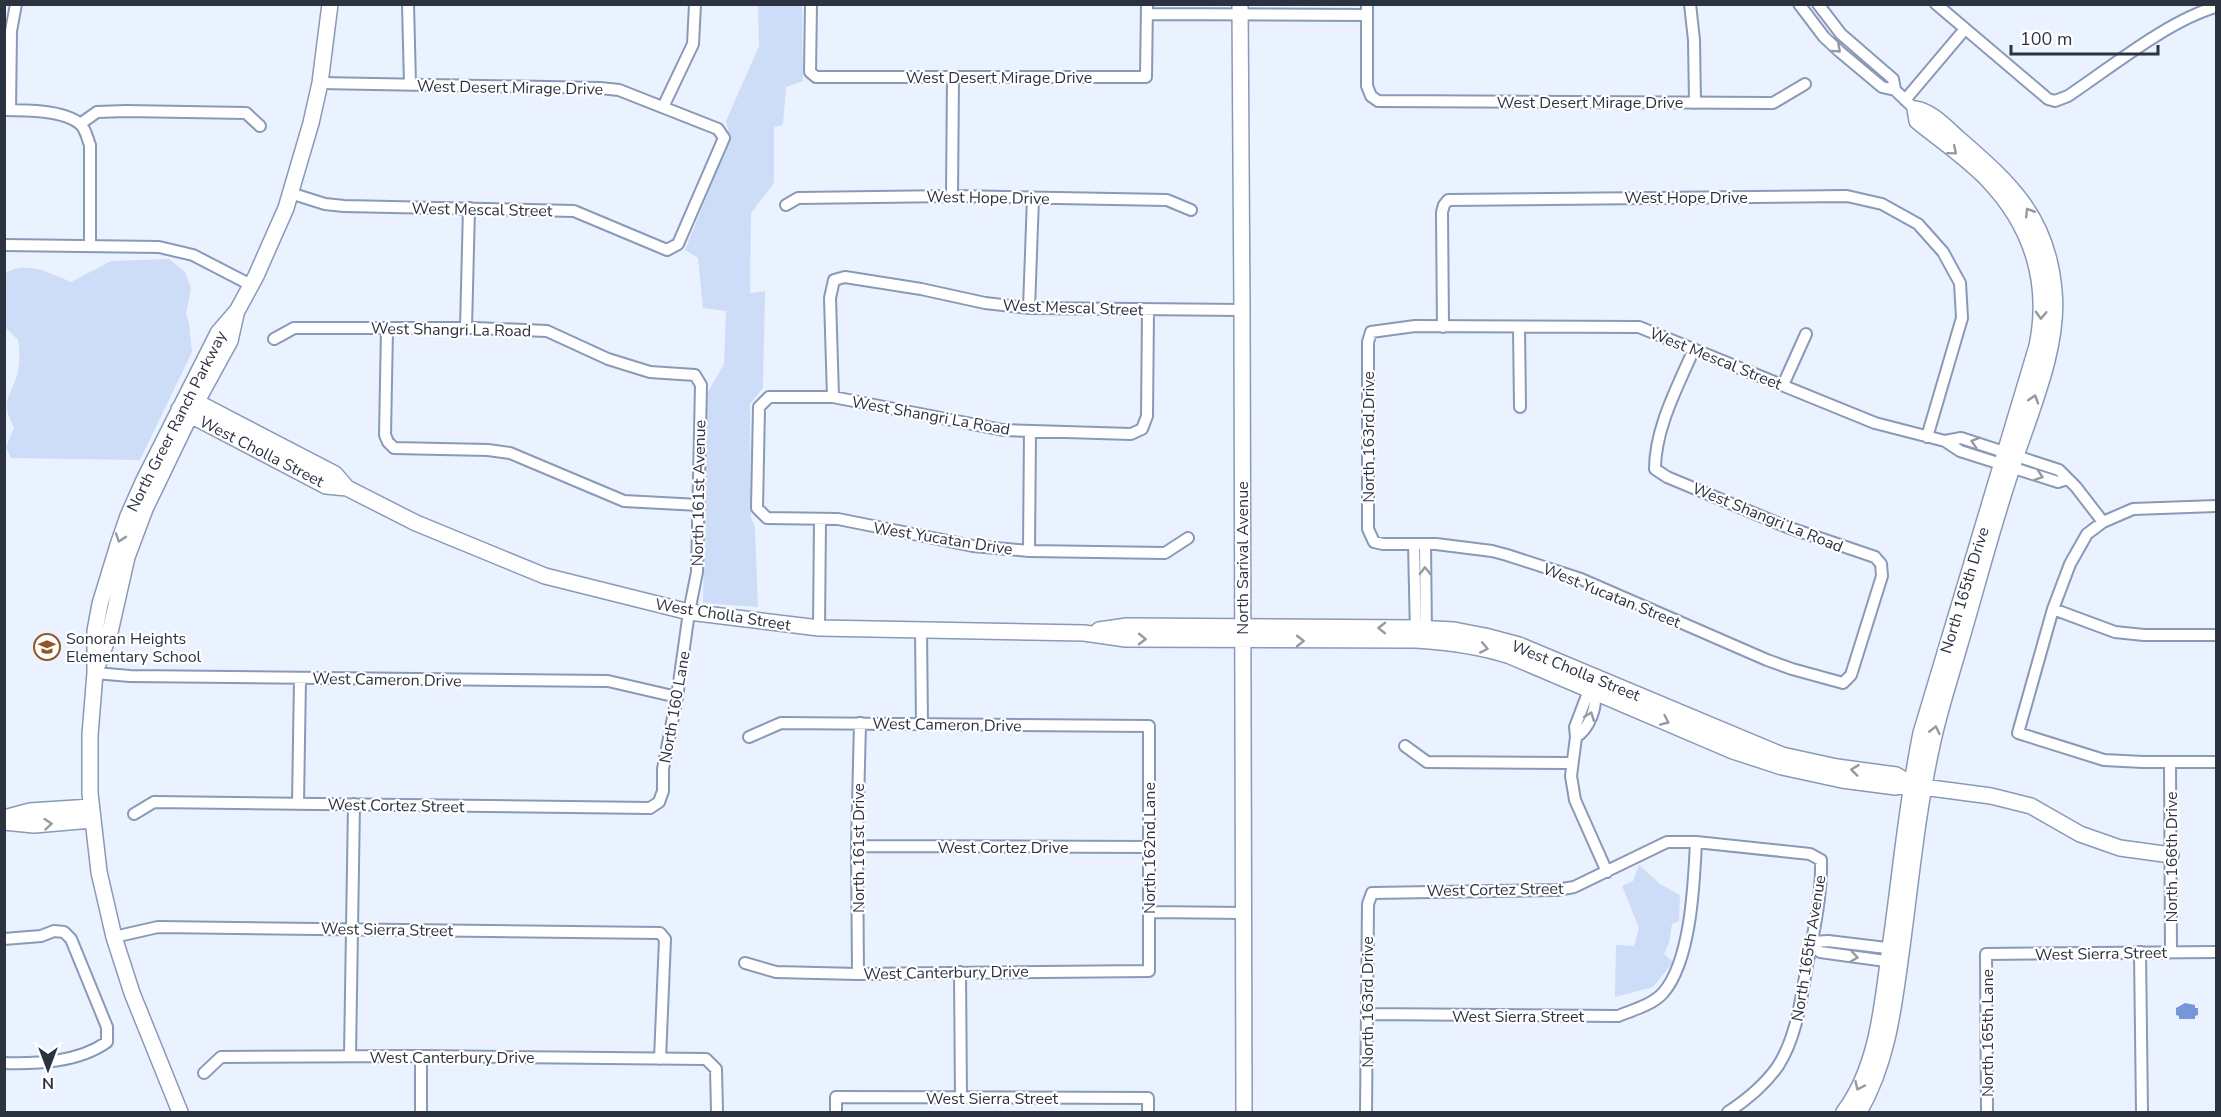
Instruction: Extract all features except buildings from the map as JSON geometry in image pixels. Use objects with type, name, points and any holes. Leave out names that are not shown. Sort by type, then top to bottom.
[{"type":"street","points":[[16,4],[11,31],[7,110],[46,112],[68,117],[80,124],[85,131],[90,145],[90,246]]},
{"type":"street","name":"North Greer Ranch Parkway","points":[[180,1113],[132,993],[114,937],[99,872],[91,814],[90,735],[95,674],[110,632],[127,557],[188,406],[230,341],[237,311],[275,233],[290,193],[311,123],[320,83],[330,4]]},
{"type":"street","points":[[408,4],[410,84]]},
{"type":"street","points":[[663,107],[693,44],[695,4]]},
{"type":"street","name":"West Desert Mirage Drive","points":[[810,4],[810,72],[816,77],[1146,77],[1147,9]]},
{"type":"street","points":[[1690,4],[1695,40],[1695,102]]},
{"type":"street","points":[[1799,4],[1824,37],[1839,51],[1882,87],[1895,90],[1910,105],[1965,29]]},
{"type":"street","points":[[1818,4],[1841,33],[1893,79],[1895,90]]},
{"type":"street","points":[[1936,4],[2048,99],[2055,101],[2068,96],[2168,29],[2217,7]]},
{"type":"street","points":[[1147,9],[1367,10]]},
{"type":"street","name":"North Sarival Avenue","points":[[1240,10],[1244,1113]]},
{"type":"street","name":"West Desert Mirage Drive","points":[[1367,10],[1367,86],[1371,96],[1378,101],[1773,103],[1805,84]]},
{"type":"street","points":[[952,196],[953,77]]},
{"type":"street","name":"West Desert Mirage Drive","points":[[320,83],[620,90],[718,129],[724,138],[678,244],[667,250]]},
{"type":"street","name":"North 165th Drive","points":[[1851,1112],[1871,1091],[1883,1058],[1892,1017],[1904,851],[1934,688],[2008,459],[2040,331],[2041,301],[2036,260],[2029,240],[2012,208],[1986,178],[1917,121],[1910,105]]},
{"type":"street","points":[[80,124],[97,112],[137,111],[246,113],[260,126]]},
{"type":"street","name":"West Mescal Street","points":[[290,193],[325,204],[344,206],[574,211],[667,250]]},
{"type":"street","name":"West Hope Drive","points":[[786,205],[798,198],[952,196],[1167,200],[1191,210]]},
{"type":"street","name":"West Hope Drive","points":[[1443,327],[1442,212],[1448,200],[1847,196],[1882,204],[1918,224],[1943,252],[1960,283],[1962,318],[1927,437]]},
{"type":"street","points":[[1029,308],[1033,198]]},
{"type":"street","points":[[466,328],[469,208]]},
{"type":"street","points":[[4,245],[159,246],[193,255],[251,285]]},
{"type":"street","name":"West Mescal Street","points":[[833,397],[830,298],[834,280],[845,277],[921,289],[985,303],[1029,308],[1242,310]]},
{"type":"street","name":"West Shangri La Road","points":[[767,518],[758,508],[759,407],[769,397],[833,397],[1003,430],[1131,434],[1142,429],[1146,416],[1148,310]]},
{"type":"street","name":"West Mescal Street","points":[[1371,332],[1415,326],[1639,327],[1875,423],[1945,441],[1961,438],[2058,482],[2067,479],[2103,522]]},
{"type":"street","name":"West Shangri La Road","points":[[274,339],[294,328],[466,328],[547,331],[608,359],[650,372],[695,375]]},
{"type":"street","points":[[1519,328],[1520,407]]},
{"type":"street","points":[[387,329],[385,435],[394,448],[488,450],[510,453],[624,501],[699,505]]},
{"type":"street","name":"North 163rd Drive","points":[[1371,332],[1368,342],[1368,530],[1374,542]]},
{"type":"street","points":[[1783,385],[1806,334]]},
{"type":"street","name":"West Shangri La Road","points":[[1694,349],[1671,404],[1655,457],[1655,469],[1667,477],[1787,527],[1875,557],[1881,564],[1882,576],[1851,675],[1843,683]]},
{"type":"street","name":"North 161st Avenue","points":[[689,612],[697,572],[699,505],[701,385],[695,375]]},
{"type":"street","name":"West Cholla Street","points":[[188,406],[335,474],[347,488],[416,523],[545,576],[689,612],[819,628],[1084,633],[1126,626],[1243,634],[1421,635],[1494,650],[1597,685],[1782,755],[1837,767],[1896,775],[1917,786],[1991,796],[2031,806],[2080,834],[2120,848],[2171,855]]},
{"type":"street","points":[[1029,551],[1030,431]]},
{"type":"street","points":[[2217,506],[2133,509],[2103,522],[2087,534],[2070,564],[2053,609],[2018,733],[2104,760],[2217,762]]},
{"type":"street","name":"West Yucatan Drive","points":[[767,518],[837,519],[973,546],[1029,551],[1165,553],[1188,538]]},
{"type":"street","points":[[819,628],[820,520]]},
{"type":"street","name":"West Yucatan Street","points":[[1374,542],[1492,551],[1581,579],[1767,660],[1843,683]]},
{"type":"street","points":[[1420,544],[1421,635]]},
{"type":"street","points":[[2053,609],[2115,632],[2144,635],[2217,635]]},
{"type":"street","name":"North 160 Lane","points":[[659,802],[663,791],[663,769],[677,697],[689,612]]},
{"type":"street","points":[[921,630],[922,724]]},
{"type":"street","name":"West Cameron Drive","points":[[95,674],[608,681],[677,697]]},
{"type":"street","points":[[298,804],[300,678]]},
{"type":"street","points":[[1597,685],[1596,700],[1584,732],[1576,737],[1571,763],[1575,800],[1607,872]]},
{"type":"street","name":"West Cameron Drive","points":[[749,737],[781,723],[1149,726]]},
{"type":"street","name":"North 161st Drive","points":[[858,974],[857,846],[860,723]]},
{"type":"street","name":"North 162nd Lane","points":[[1149,726],[1149,971]]},
{"type":"street","points":[[1405,746],[1426,762],[1571,763]]},
{"type":"street","name":"North 166th Drive","points":[[2170,762],[2171,952]]},
{"type":"street","name":"West Cortez Street","points":[[134,814],[154,802],[650,808],[659,802]]},
{"type":"street","points":[[350,1056],[354,804]]},
{"type":"street","points":[[4,820],[34,825],[91,814]]},
{"type":"street","name":"West Cortez Street","points":[[1372,893],[1557,890],[1574,887],[1667,843],[1696,842],[1810,854],[1821,860]]},
{"type":"street","name":"West Sierra Street","points":[[1368,1014],[1618,1016],[1646,1005],[1662,994],[1683,958],[1696,842]]},
{"type":"street","name":"West Cortez Drive","points":[[857,846],[1149,847]]},
{"type":"street","name":"North 165th Avenue","points":[[1728,1113],[1754,1095],[1778,1065],[1795,1029],[1812,942],[1821,860]]},
{"type":"street","name":"North 163rd Drive","points":[[1366,1113],[1368,904],[1372,893]]},
{"type":"street","points":[[1149,912],[1244,913]]},
{"type":"street","name":"West Sierra Street","points":[[114,937],[158,927],[660,933],[665,939],[660,1059]]},
{"type":"street","points":[[4,939],[41,936],[54,931],[64,932],[71,939],[106,1027],[107,1042],[96,1050],[58,1060],[27,1064],[4,1063]]},
{"type":"street","points":[[1812,942],[1828,941],[1895,956]]},
{"type":"street","points":[[2140,952],[2142,1113]]},
{"type":"street","name":"West Sierra Street","points":[[1986,954],[2217,952]]},
{"type":"street","name":"North 165th Lane","points":[[1986,954],[1987,1113]]},
{"type":"street","name":"North 165th Drive","points":[[1851,1112],[1871,1056],[1895,956]]},
{"type":"street","name":"West Canterbury Drive","points":[[745,963],[776,972],[858,974],[1149,971]]},
{"type":"street","points":[[960,972],[961,1098]]},
{"type":"street","points":[[421,1056],[421,1113]]},
{"type":"street","name":"West Canterbury Drive","points":[[204,1072],[221,1057],[421,1056],[706,1059],[716,1070],[717,1113]]},
{"type":"street","name":"West Sierra Street","points":[[836,1113],[836,1097],[1148,1098],[1148,1113]]},
{"type":"shaded area","points":[[758,5],[802,5],[803,81],[786,87],[783,125],[774,127],[774,183],[751,213],[750,293],[765,291],[763,388],[750,404],[751,518],[755,527],[758,607],[703,603],[708,392],[724,364],[726,311],[703,308],[698,258],[685,250],[730,138],[726,121],[759,46]]},
{"type":"shaded area","points":[[169,259],[185,272],[191,288],[186,314],[192,352],[140,460],[11,458],[6,447],[14,428],[7,412],[7,401],[17,375],[19,353],[18,340],[5,327],[5,274],[21,268],[38,269],[71,282],[111,261]]},
{"type":"shaded area","points":[[1639,865],[1660,884],[1680,895],[1679,921],[1672,924],[1669,943],[1664,954],[1673,962],[1653,987],[1615,997],[1616,945],[1634,946],[1639,928],[1622,886],[1633,881]]},
{"type":"water","points":[[2185,1003],[2198,1008],[2198,1015],[2195,1019],[2179,1019],[2176,1015],[2176,1008]]},
{"type":"place","name":"Sonoran Heights Elementary School","points":[[47,647]]}]
